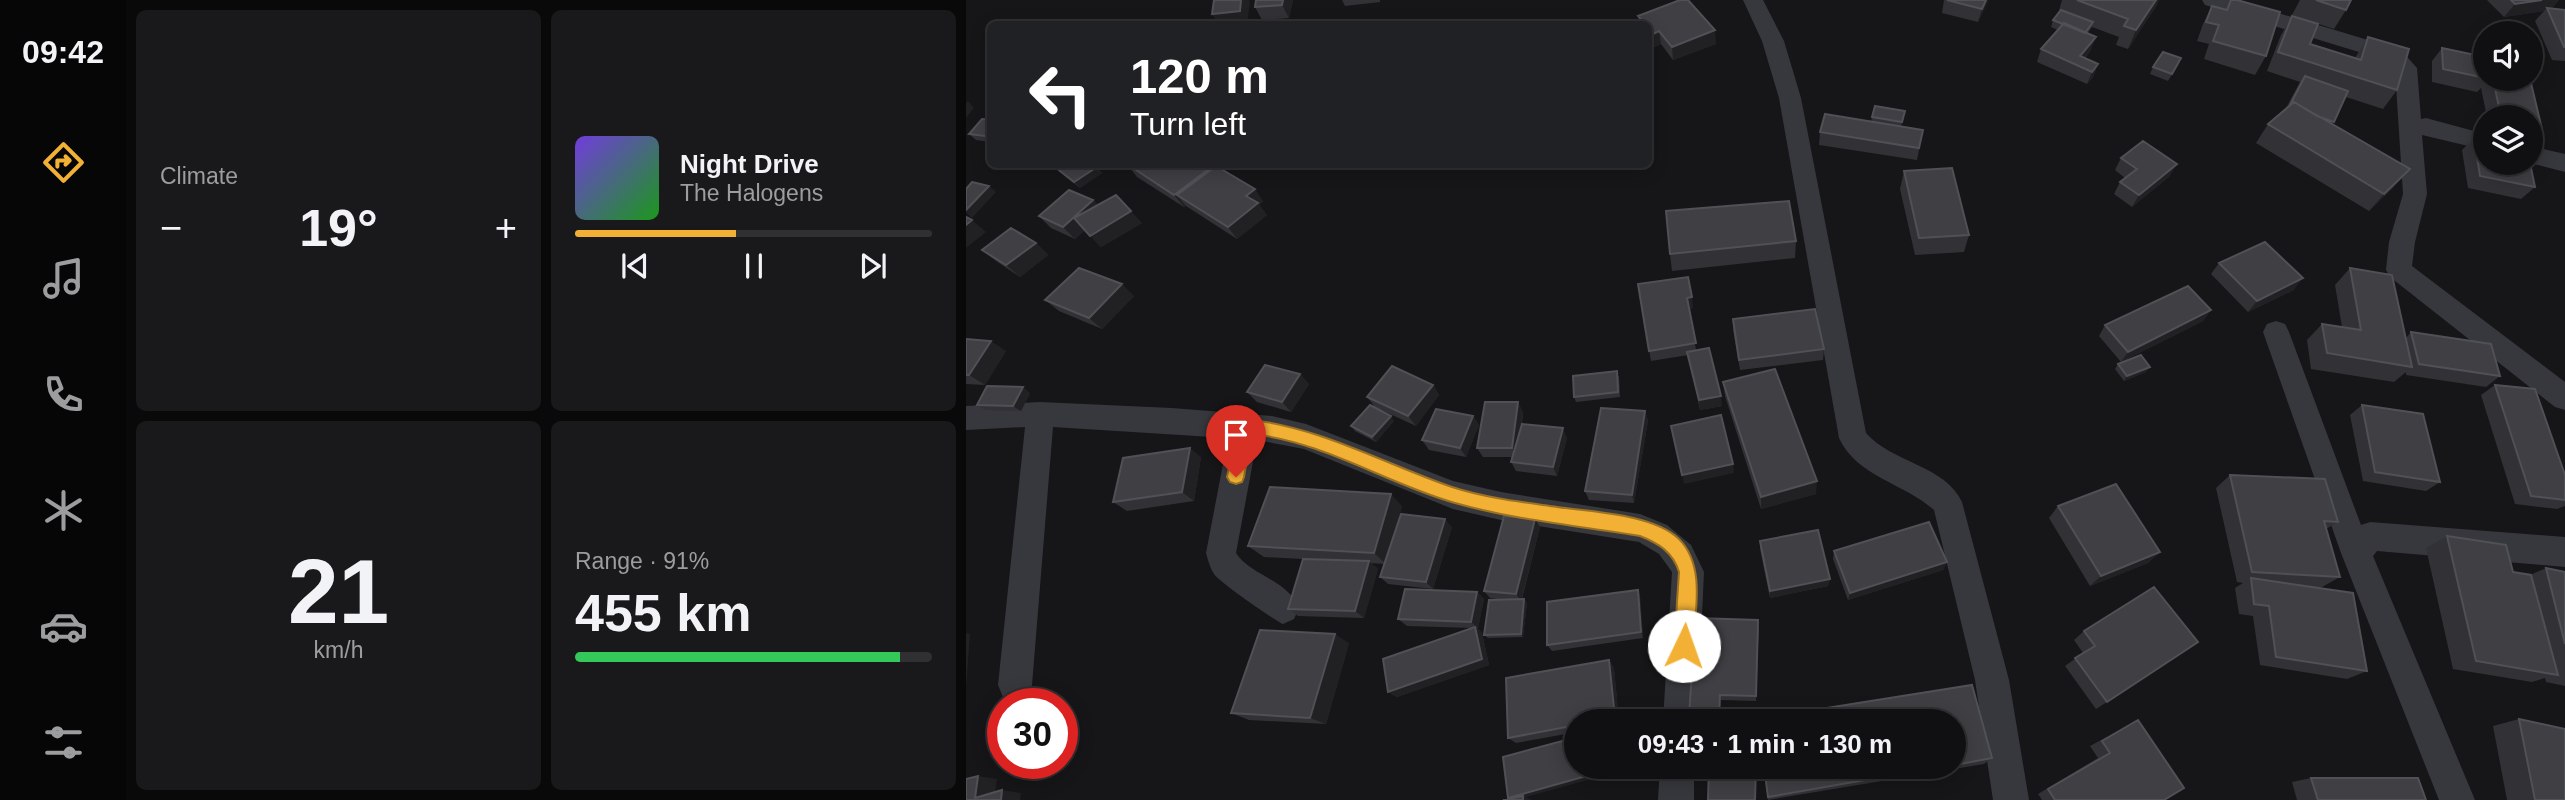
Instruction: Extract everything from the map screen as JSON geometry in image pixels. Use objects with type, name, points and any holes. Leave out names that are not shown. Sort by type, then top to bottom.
[{"type":"street","points":[[1753,0],[1773,41],[1790,97],[1853,438],[1863,454],[1918,479],[1935,489],[1947,502],[1992,680],[2011,800]]},
{"type":"street","points":[[2213,0],[2393,55],[2406,68],[2416,194],[2402,242],[2399,270],[2565,398]]},
{"type":"street","points":[[2409,130],[2426,126],[2473,139]]},
{"type":"street","points":[[2543,157],[2565,163]]},
{"type":"street","points":[[2276,332],[2356,553],[2457,800]]},
{"type":"street","points":[[1015,685],[1040,414]]},
{"type":"street","points":[[966,418],[1040,414],[1245,426],[1306,437],[1453,495],[1501,506],[1640,528],[1659,535],[1672,544],[1684,559],[1688,572],[1681,709]]},
{"type":"street","points":[[1245,426],[1221,552],[1224,563],[1230,570],[1256,586],[1283,608]]},
{"type":"street","points":[[2356,553],[2370,536],[2565,552]]},
{"type":"street","points":[[1675,800],[1676,779]]},
{"type":"building","points":[[1214,0],[1241,0],[1240,11],[1212,14]]},
{"type":"building","points":[[1256,0],[1283,0],[1282,5],[1255,7]]},
{"type":"building","points":[[1680,0],[1688,0],[1715,30],[1672,47],[1659,31],[1652,33],[1652,21],[1642,21],[1638,16]]},
{"type":"building","points":[[1947,0],[1986,0],[1982,9]]},
{"type":"building","points":[[2077,0],[2156,0],[2136,30],[2124,26],[2128,19]]},
{"type":"building","points":[[2231,0],[2280,12],[2266,56],[2213,41],[2219,25],[2206,22],[2212,6],[2227,10]]},
{"type":"building","points":[[2316,0],[2351,0],[2346,10]]},
{"type":"building","points":[[2511,0],[2542,0],[2515,4]]},
{"type":"building","points":[[2547,8],[2565,10],[2565,47],[2564,47]]},
{"type":"building","points":[[2061,10],[2093,22],[2085,33],[2053,20]]},
{"type":"building","points":[[2292,16],[2318,24],[2310,44],[2361,60],[2368,37],[2409,49],[2397,90],[2278,52]]},
{"type":"building","points":[[2064,23],[2096,37],[2080,56],[2098,64],[2092,72],[2041,49]]},
{"type":"building","points":[[2442,48],[2473,54],[2473,75],[2443,69]]},
{"type":"building","points":[[2163,52],[2181,58],[2172,74],[2153,67]]},
{"type":"building","points":[[2305,76],[2348,91],[2334,122],[2317,116],[2294,102],[2290,105]]},
{"type":"building","points":[[2496,91],[2533,91],[2536,105],[2498,105]]},
{"type":"building","points":[[2294,102],[2410,169],[2384,194],[2268,124]]},
{"type":"building","points":[[1875,106],[1905,111],[1902,122],[1872,117]]},
{"type":"building","points":[[1825,114],[1923,130],[1919,148],[1820,132]]},
{"type":"building","points":[[982,119],[987,120],[985,136],[969,134]]},
{"type":"building","points":[[2143,141],[2177,164],[2139,195],[2120,182],[2137,169],[2121,158]]},
{"type":"building","points":[[1056,168],[1095,168],[1074,182]]},
{"type":"building","points":[[1133,168],[1210,168],[1174,195]]},
{"type":"building","points":[[1213,168],[1219,168],[1255,189],[1246,196],[1258,203],[1228,227],[1177,195]]},
{"type":"building","points":[[1952,168],[1969,235],[1919,238],[1904,171]]},
{"type":"building","points":[[2532,175],[2535,187],[2480,176]]},
{"type":"building","points":[[972,182],[989,186],[966,210],[966,189]]},
{"type":"building","points":[[1069,190],[1093,200],[1063,227],[1039,216]]},
{"type":"building","points":[[1116,195],[1131,211],[1090,236],[1074,218]]},
{"type":"building","points":[[1789,201],[1796,241],[1670,254],[1666,211]]},
{"type":"building","points":[[1011,228],[1036,243],[1006,265],[982,250]]},
{"type":"building","points":[[2265,242],[2303,278],[2257,301],[2219,263]]},
{"type":"building","points":[[1079,268],[1122,284],[1089,318],[1045,300]]},
{"type":"building","points":[[2350,268],[2392,275],[2412,367],[2327,353],[2322,324],[2361,330]]},
{"type":"building","points":[[1688,277],[1692,297],[1687,298],[1696,343],[1649,351],[1638,284]]},
{"type":"building","points":[[2188,286],[2211,310],[2128,352],[2105,325]]},
{"type":"building","points":[[1815,309],[1824,349],[1739,360],[1733,319]]},
{"type":"building","points":[[2411,332],[2491,344],[2500,376],[2419,364]]},
{"type":"building","points":[[966,339],[991,341],[969,375],[966,375]]},
{"type":"building","points":[[1709,348],[1721,396],[1699,400],[1687,352]]},
{"type":"building","points":[[2141,355],[2150,367],[2127,376],[2118,364]]},
{"type":"building","points":[[1265,365],[1300,374],[1282,402],[1247,392]]},
{"type":"building","points":[[1392,366],[1433,385],[1408,416],[1367,397]]},
{"type":"building","points":[[1775,369],[1817,481],[1761,497],[1723,382]]},
{"type":"building","points":[[1617,371],[1618,392],[1574,397],[1573,376]]},
{"type":"building","points":[[2495,385],[2535,389],[2565,475],[2565,500],[2531,496]]},
{"type":"building","points":[[987,386],[1023,387],[1013,406],[977,405]]},
{"type":"building","points":[[1485,402],[1518,402],[1512,448],[1477,448]]},
{"type":"building","points":[[1370,405],[1391,416],[1372,437],[1351,426]]},
{"type":"building","points":[[2362,405],[2423,414],[2440,482],[2375,472]]},
{"type":"building","points":[[1601,408],[1645,411],[1632,495],[1585,491]]},
{"type":"building","points":[[1436,409],[1473,416],[1460,448],[1422,440]]},
{"type":"building","points":[[1721,415],[1733,464],[1682,475],[1671,426]]},
{"type":"building","points":[[1522,424],[1563,428],[1553,467],[1511,462]]},
{"type":"building","points":[[1190,448],[1182,492],[1113,502],[1123,458]]},
{"type":"building","points":[[2230,475],[2325,479],[2338,522],[2324,521],[2340,577],[2252,572]]},
{"type":"building","points":[[2116,484],[2160,552],[2101,576],[2058,506]]},
{"type":"building","points":[[1270,487],[1391,494],[1374,553],[1248,546]]},
{"type":"building","points":[[1401,514],[1445,519],[1426,582],[1380,577]]},
{"type":"building","points":[[1504,516],[1535,519],[1516,594],[1484,591]]},
{"type":"building","points":[[1929,522],[1947,562],[1850,593],[1834,551]]},
{"type":"building","points":[[1818,530],[1830,579],[1770,591],[1760,541]]},
{"type":"building","points":[[2447,536],[2506,545],[2513,572],[2531,575],[2558,675],[2476,661]]},
{"type":"building","points":[[1303,559],[1369,561],[1355,611],[1288,609]]},
{"type":"building","points":[[2546,568],[2565,572],[2565,644]]},
{"type":"building","points":[[2251,578],[2353,593],[2367,671],[2276,657],[2269,606],[2254,604]]},
{"type":"building","points":[[2154,587],[2198,642],[2107,702],[2075,658],[2095,646],[2084,631]]},
{"type":"building","points":[[1405,589],[1477,592],[1471,622],[1398,619]]},
{"type":"building","points":[[1638,590],[1641,632],[1547,645],[1547,602]]},
{"type":"building","points":[[1524,599],[1521,634],[1484,635],[1489,600]]},
{"type":"building","points":[[1696,618],[1758,620],[1756,696],[1720,695],[1719,709],[1689,709]]},
{"type":"building","points":[[1475,627],[1482,659],[1388,692],[1383,659]]},
{"type":"building","points":[[1260,630],[1335,634],[1310,718],[1231,713]]},
{"type":"building","points":[[1609,660],[1614,709],[1564,709],[1564,727],[1508,738],[1506,678]]},
{"type":"building","points":[[1972,685],[1992,758],[1966,763],[1966,709],[1820,709]]},
{"type":"building","points":[[2519,719],[2565,729],[2565,800],[2535,800]]},
{"type":"building","points":[[2138,720],[2184,788],[2164,800],[2055,800],[2048,789],[2110,753],[2102,741]]},
{"type":"building","points":[[1564,741],[1564,779],[1576,779],[1508,798],[1503,757]]},
{"type":"building","points":[[978,776],[975,798],[1002,790],[1001,800],[966,800],[966,779]]},
{"type":"building","points":[[2311,778],[2418,778],[2426,800],[2318,800]]},
{"type":"building","points":[[1709,779],[1756,779],[1755,800],[1708,800]]},
{"type":"building","points":[[1766,779],[1871,779],[1768,797]]},
{"type":"building","points":[[1523,796],[1523,800],[1503,800]]},
{"type":"route","points":[[1236,477],[1245,426],[1272,429],[1306,437],[1453,495],[1501,506],[1640,528],[1659,535],[1672,544],[1684,559],[1688,572],[1684,646]]}]
